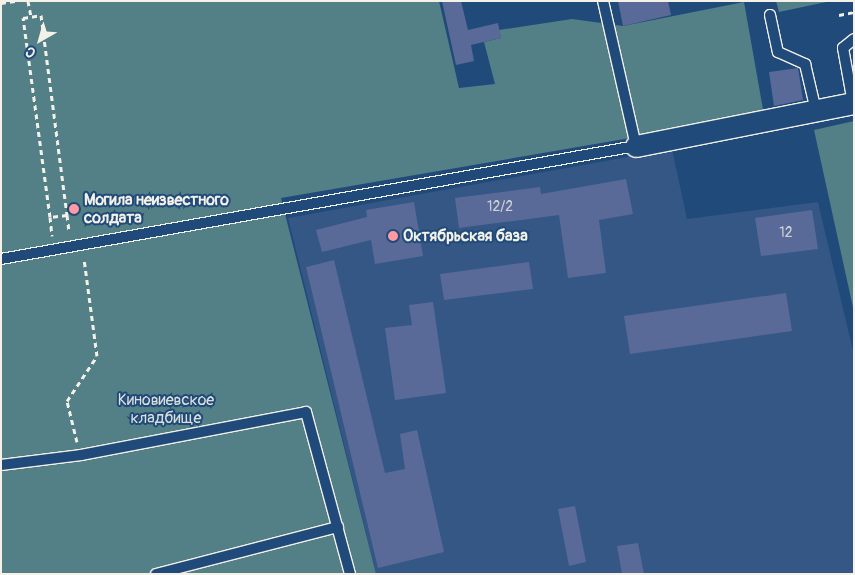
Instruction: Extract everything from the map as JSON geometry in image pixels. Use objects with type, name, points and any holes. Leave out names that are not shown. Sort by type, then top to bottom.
[{"type":"street","points":[[636,146],[854,103]]},
{"type":"lane","points":[[1,259],[636,146],[603,1]]},
{"type":"lane","points":[[770,15],[778,52],[805,64],[816,111]]},
{"type":"lane","points":[[854,39],[843,48],[854,103]]},
{"type":"lane","points":[[1,465],[81,456],[306,412],[350,574]]},
{"type":"lane","points":[[156,574],[338,527]]},
{"type":"path","points":[[1,3],[15,1]]},
{"type":"path","points":[[28,1],[31,17]]},
{"type":"path","points":[[839,15],[854,12]]},
{"type":"path","points":[[41,15],[67,215],[50,217],[23,18],[31,17],[41,15]]},
{"type":"path","points":[[81,456],[67,401],[97,356],[82,244]]},
{"type":"shaded area","points":[[672,149],[687,219],[818,202],[854,355],[854,574],[376,574],[288,218]]},
{"type":"green space","name":"Киновиевское кладбище","points":[[1,1],[439,1],[459,88],[495,84],[484,42],[501,38],[499,30],[572,19],[623,26],[744,2],[764,115],[281,198],[376,574],[1,574]]},
{"type":"green space","points":[[776,1],[831,1],[779,12]]},
{"type":"green space","points":[[854,121],[854,312],[814,130]]},
{"type":"building","points":[[442,1],[461,1],[468,30],[498,23],[501,38],[471,45],[474,61],[456,65]]},
{"type":"building","points":[[618,1],[668,1],[671,15],[623,26]]},
{"type":"building","points":[[798,68],[803,100],[774,106],[769,72]]},
{"type":"building","points":[[626,179],[633,214],[599,220],[606,273],[568,278],[559,215],[459,228],[455,198],[540,187],[541,194]]},
{"type":"building","points":[[414,202],[423,256],[375,264],[371,240],[322,252],[316,230],[367,217],[366,210]]},
{"type":"building","points":[[812,210],[818,249],[761,256],[755,218]]},
{"type":"building","points":[[334,260],[385,473],[405,469],[400,434],[417,430],[444,552],[378,568],[306,267]]},
{"type":"building","points":[[529,262],[533,289],[444,300],[440,274]]},
{"type":"building","points":[[786,293],[792,331],[630,354],[624,316]]},
{"type":"building","points":[[433,302],[446,393],[395,400],[385,328],[412,325],[409,305]]},
{"type":"building","points":[[575,506],[586,562],[569,566],[558,509]]},
{"type":"building","points":[[638,543],[644,574],[622,574],[617,546]]},
{"type":"place","name":"Могила неизвестного солдата","points":[[74,209]]},
{"type":"place","name":"Октябрьская база","points":[[393,236]]}]
